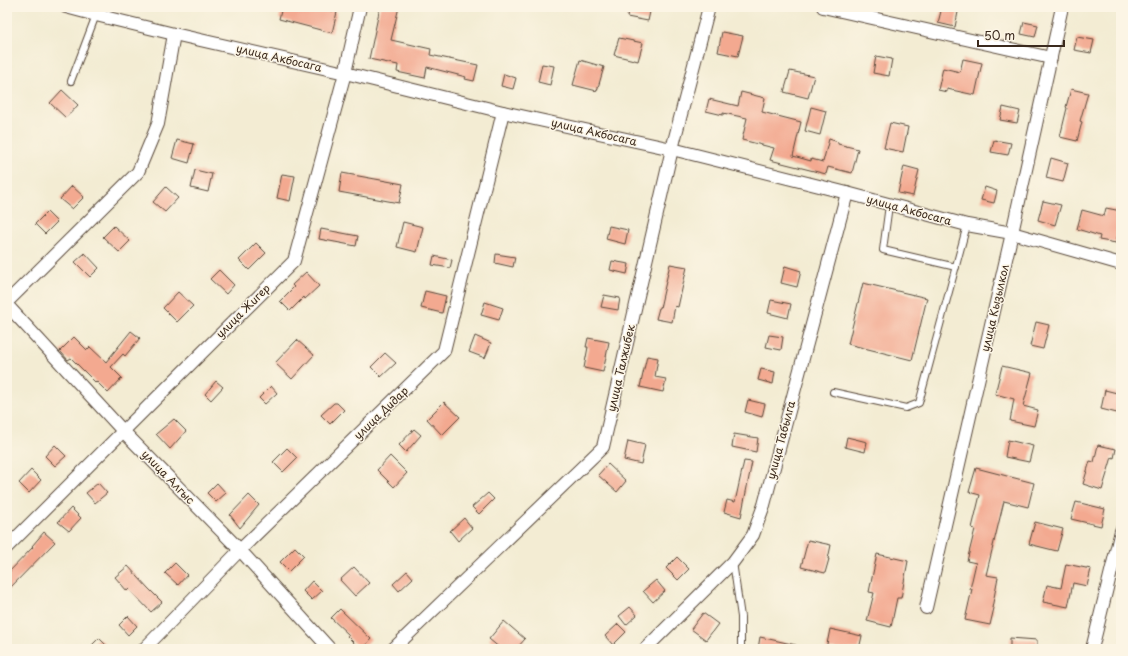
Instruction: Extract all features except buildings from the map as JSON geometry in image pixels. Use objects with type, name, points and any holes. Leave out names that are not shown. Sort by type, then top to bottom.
[{"type":"street","name":"улица Акбосага","points":[[66,7],[174,34],[345,72],[503,112],[672,149],[967,225],[1012,233],[1121,264]]},
{"type":"street","name":"улица Жигер","points":[[7,547],[294,261],[345,72],[360,7]]},
{"type":"street","name":"улица Талжибек","points":[[393,649],[603,447],[672,149],[709,7]]},
{"type":"street","points":[[823,7],[1051,58]]},
{"type":"street","name":"улица Кызылкол","points":[[926,608],[1062,7]]},
{"type":"street","points":[[7,303],[138,172],[158,124],[174,34]]},
{"type":"street","name":"улица Дидар","points":[[144,649],[240,550],[444,351],[503,112]]},
{"type":"street","name":"улица Табылга","points":[[646,649],[732,562],[753,534],[764,505],[847,193]]},
{"type":"street","name":"улица Алгыс","points":[[7,303],[123,431],[240,550],[330,649]]},
{"type":"street","points":[[1092,649],[1121,531]]},
{"type":"lane","points":[[71,80],[96,15]]},
{"type":"lane","points":[[889,205],[883,250],[956,267]]},
{"type":"lane","points":[[833,392],[906,408],[918,403],[967,225]]},
{"type":"lane","points":[[732,562],[741,617],[741,649]]}]
